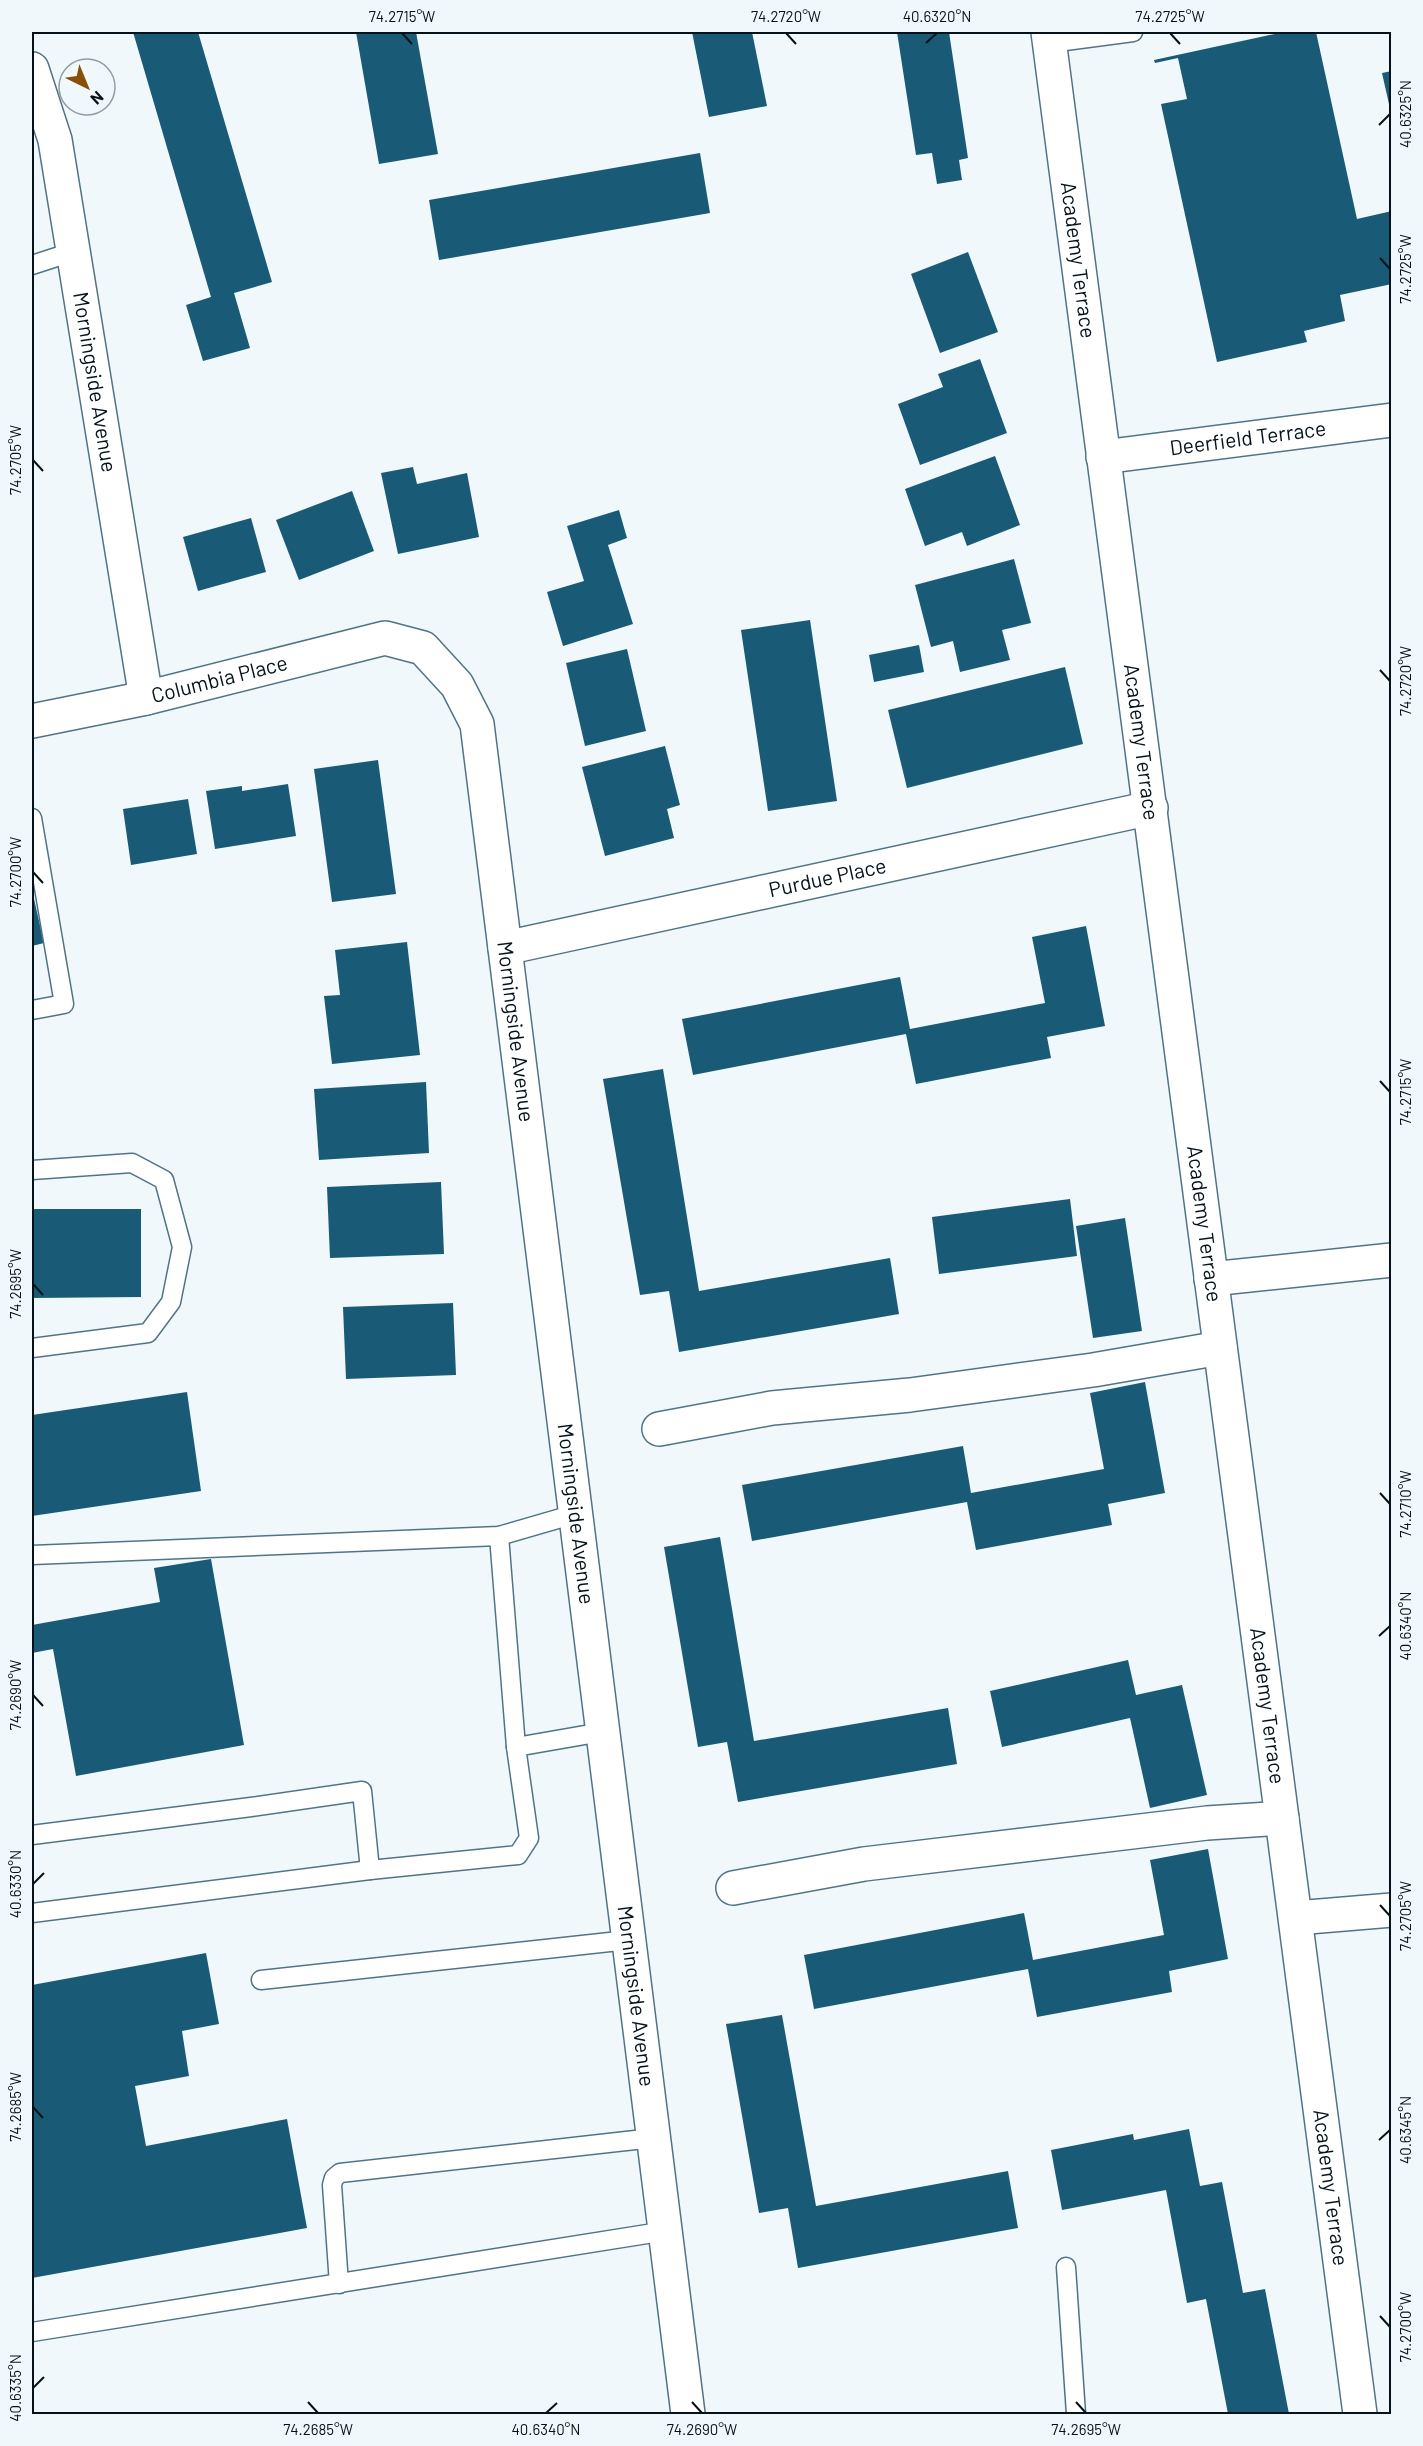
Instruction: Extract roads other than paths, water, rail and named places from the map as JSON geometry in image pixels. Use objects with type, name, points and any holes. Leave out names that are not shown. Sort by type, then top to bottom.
[{"type":"street","name":"Academy Terrace","points":[[1049,37],[1360,2415]]},
{"type":"street","name":"Morningside Avenue","points":[[32,69],[55,140],[146,698]]},
{"type":"street","name":"Deerfield Terrace","points":[[1103,457],[1392,420]]},
{"type":"street","name":"Columbia Place","points":[[32,721],[146,698],[385,638],[406,643]]},
{"type":"street","name":"Morningside Avenue","points":[[406,643],[423,648],[457,685],[477,724],[688,2415]]},
{"type":"street","name":"Purdue Place","points":[[505,948],[1151,807]]},
{"type":"street","points":[[1211,1279],[1392,1260]]},
{"type":"street","points":[[659,1429],[772,1408],[910,1395],[1093,1370],[1220,1348]]},
{"type":"street","points":[[733,1888],[864,1864],[1207,1823],[1282,1818]]},
{"type":"street","points":[[1296,1918],[1392,1910]]},
{"type":"lane","points":[[1049,37],[1132,32]]},
{"type":"lane","points":[[32,265],[72,252]]},
{"type":"lane","points":[[32,819],[64,1004],[32,1010]]},
{"type":"lane","points":[[32,1170],[132,1162],[164,1180],[182,1247],[171,1302],[148,1333],[32,1348]]},
{"type":"lane","points":[[32,1555],[499,1536],[575,1514]]},
{"type":"lane","points":[[32,1913],[370,1870],[518,1855],[529,1838],[516,1747],[499,1536]]},
{"type":"lane","points":[[516,1747],[602,1732]]},
{"type":"lane","points":[[32,1835],[362,1791],[370,1870]]},
{"type":"lane","points":[[261,1980],[628,1940]]},
{"type":"lane","points":[[339,2284],[332,2185],[334,2178],[340,2173],[653,2138]]},
{"type":"lane","points":[[32,2332],[666,2231]]},
{"type":"lane","points":[[1066,2267],[1076,2415]]}]
